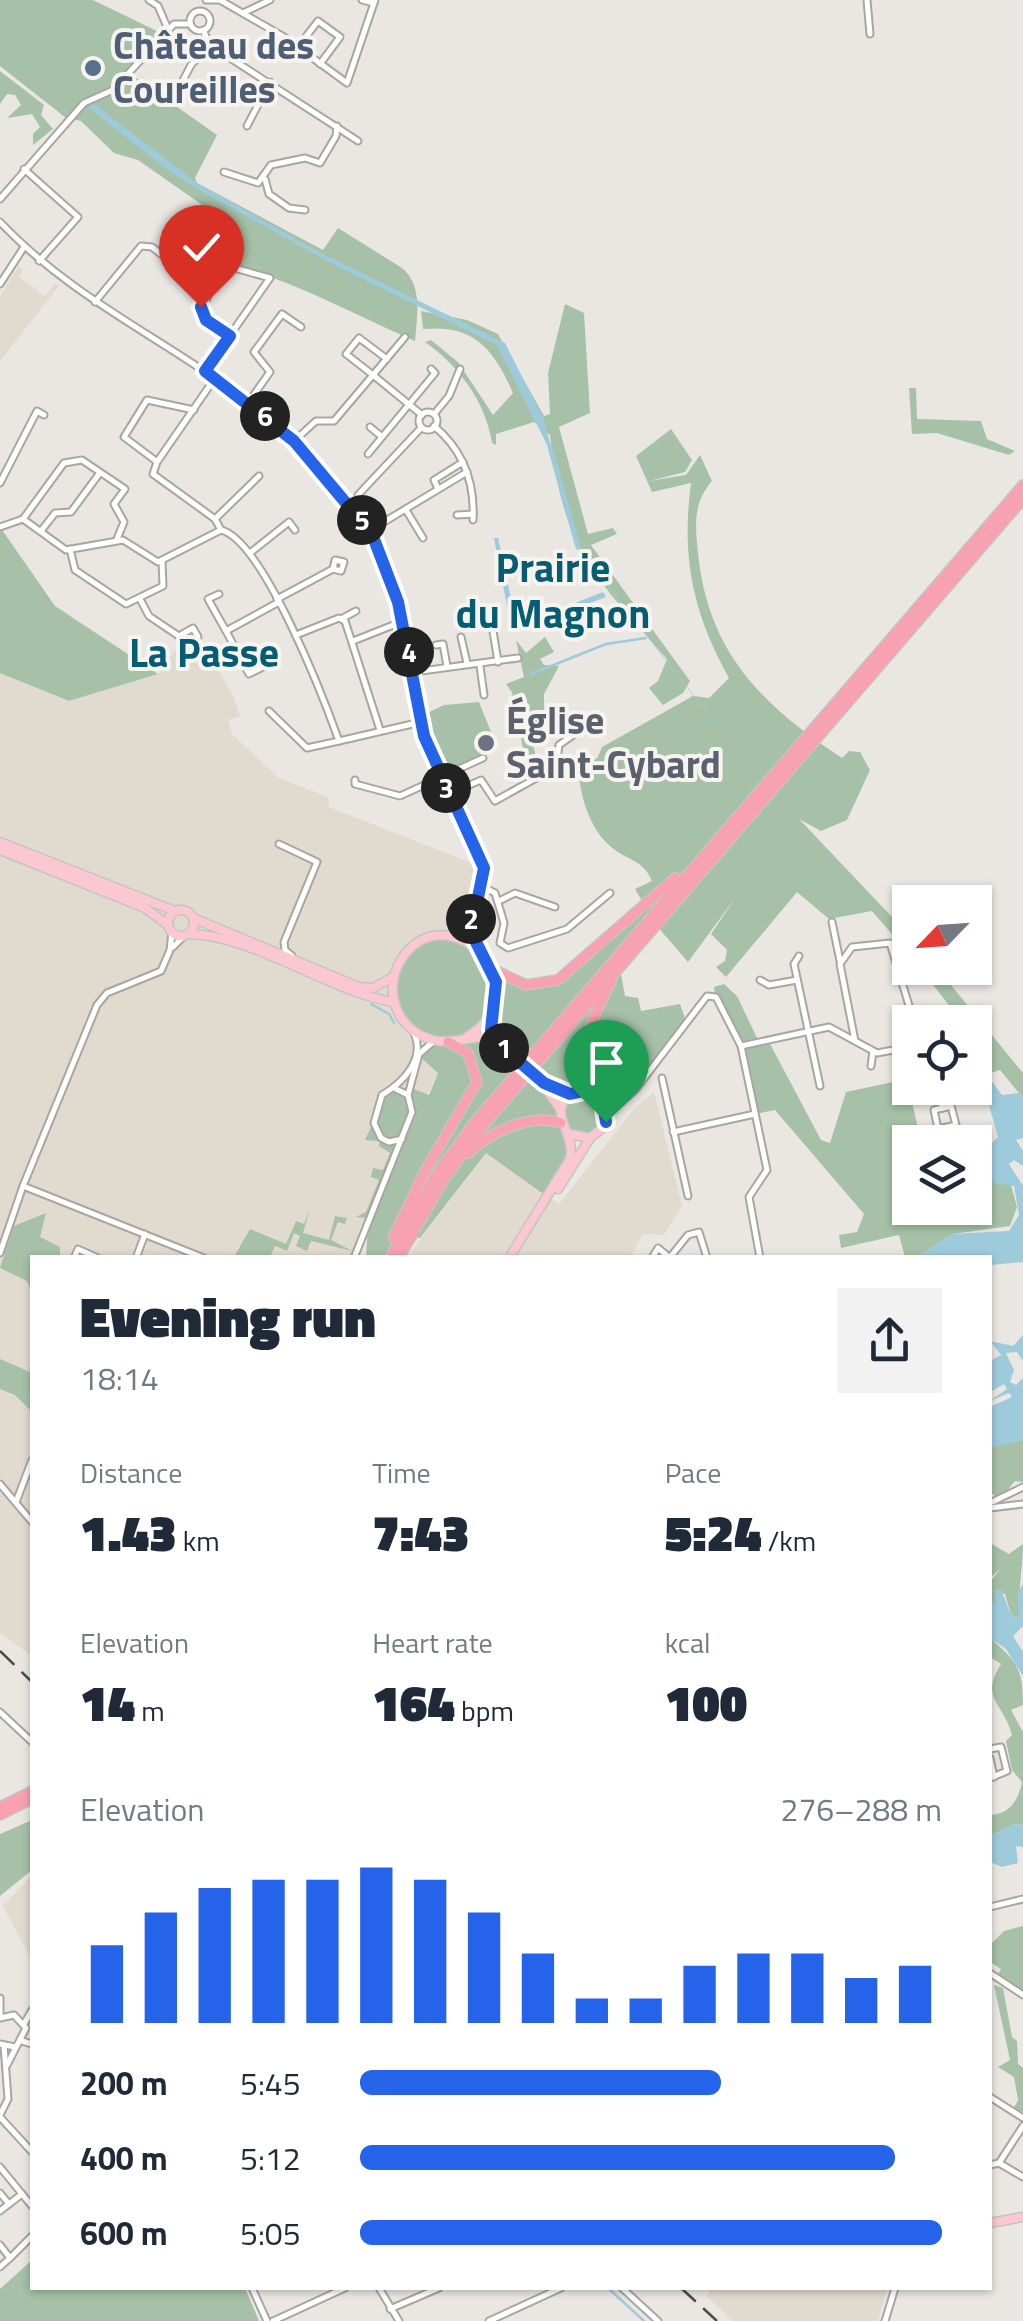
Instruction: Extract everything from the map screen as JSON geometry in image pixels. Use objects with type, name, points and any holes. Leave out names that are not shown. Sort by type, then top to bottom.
[{"type":"highway","points":[[389,1255],[434,1178],[474,1122],[1023,485]]},
{"type":"highway","points":[[401,1255],[444,1180],[628,955],[1020,504]]},
{"type":"highway","points":[[492,969],[526,985],[558,980],[703,852]]},
{"type":"highway","points":[[598,1095],[584,1063],[603,997],[628,955]]},
{"type":"highway","points":[[388,1255],[425,1171],[477,1082],[468,1052],[444,1042]]},
{"type":"highway","points":[[444,1180],[480,1142],[502,1130],[546,1118],[561,1123]]},
{"type":"highway","points":[[0,1808],[30,1791]]},
{"type":"highway","points":[[0,1815],[30,1800]]},
{"type":"main road","points":[[0,846],[175,911],[184,910],[193,918],[364,988],[393,977]]},
{"type":"main road","points":[[0,846],[145,908],[186,935],[215,937],[363,996],[393,1002]]},
{"type":"main road","points":[[170,928],[175,911]]},
{"type":"main road","points":[[186,935],[193,918]]},
{"type":"main road","points":[[501,1046],[491,1030],[496,998],[492,969],[477,948],[452,937],[434,938],[410,948],[393,977],[393,1002],[414,1032],[444,1042],[484,1037],[501,1046],[542,1081],[570,1094],[598,1095],[608,1114],[604,1128],[590,1138],[572,1171],[551,1196]]},
{"type":"main road","points":[[466,1037],[491,1013]]},
{"type":"main road","points":[[512,1255],[570,1159],[570,1134],[542,1081]]},
{"type":"main road","points":[[560,1109],[570,1094]]},
{"type":"main road","points":[[570,1134],[590,1138]]},
{"type":"main road","points":[[992,2223],[1023,2217]]},
{"type":"street","points":[[149,0],[158,6],[168,29]]},
{"type":"street","points":[[243,13],[270,0]]},
{"type":"street","points":[[212,1],[243,13],[342,80],[351,81],[374,2],[362,0]]},
{"type":"street","points":[[866,0],[870,34]]},
{"type":"street","points":[[190,24],[197,12],[212,1]]},
{"type":"street","points":[[203,30],[212,1]]},
{"type":"street","points":[[197,12],[208,16]]},
{"type":"street","points":[[298,47],[318,21],[340,38],[320,64]]},
{"type":"street","points":[[0,199],[84,103],[113,90],[174,24],[190,24],[203,30],[210,44],[358,141]]},
{"type":"street","points":[[178,90],[191,65],[210,44]]},
{"type":"street","points":[[247,126],[270,82]]},
{"type":"street","points":[[305,210],[289,208],[269,194],[265,177],[271,165],[305,158],[320,163],[336,136],[336,126]]},
{"type":"street","points":[[24,168],[78,217],[39,261]]},
{"type":"street","points":[[224,172],[252,182],[265,177]]},
{"type":"street","points":[[0,222],[46,267],[95,303],[248,402],[294,441],[370,531],[384,559],[403,621],[421,722],[441,777],[482,863],[483,887],[471,918],[452,937]]},
{"type":"street","points":[[95,303],[141,246],[152,247],[176,266],[199,258],[222,261],[270,278],[205,371]]},
{"type":"street","points":[[0,284],[24,248]]},
{"type":"street","points":[[222,261],[200,313],[230,336]]},
{"type":"street","points":[[248,402],[270,372],[254,354],[264,339],[282,314],[301,328]]},
{"type":"street","points":[[294,441],[316,421],[334,421],[405,337]]},
{"type":"street","points":[[386,360],[359,338],[346,354],[422,415]]},
{"type":"street","points":[[422,415],[435,412],[449,396],[460,369]]},
{"type":"street","points":[[368,454],[435,373],[431,370]]},
{"type":"street","points":[[216,378],[152,470],[216,519],[221,530],[250,553],[296,635],[339,741]]},
{"type":"street","points":[[157,462],[127,442],[125,431],[147,400],[194,410]]},
{"type":"street","points":[[0,482],[37,411],[44,415]]},
{"type":"street","points":[[435,412],[434,426],[467,472],[473,517],[457,515]]},
{"type":"street","points":[[347,501],[358,495],[420,428],[422,415]]},
{"type":"street","points":[[420,428],[434,426]]},
{"type":"street","points":[[370,427],[381,436]]},
{"type":"street","points":[[0,527],[23,519],[64,462],[82,460],[125,488],[114,504],[124,522],[117,538]]},
{"type":"street","points":[[438,490],[434,480],[463,462]]},
{"type":"street","points":[[370,531],[467,472]]},
{"type":"street","points":[[41,531],[54,513],[71,512],[100,474]]},
{"type":"street","points":[[216,519],[259,476]]},
{"type":"street","points":[[358,495],[360,506]]},
{"type":"street","points":[[406,510],[424,538]]},
{"type":"street","points":[[23,519],[70,549],[75,570],[126,604],[164,586],[162,561]]},
{"type":"street","points":[[250,553],[289,522],[296,530]]},
{"type":"street","points":[[162,561],[221,530]]},
{"type":"street","points":[[70,549],[117,538],[162,561]]},
{"type":"street","points":[[226,631],[333,568]]},
{"type":"street","points":[[219,594],[208,600],[249,674],[263,667]]},
{"type":"street","points":[[140,599],[149,616],[178,636]]},
{"type":"street","points":[[296,635],[356,611]]},
{"type":"street","points":[[342,618],[353,641],[380,730]]},
{"type":"street","points":[[353,641],[403,621]]},
{"type":"street","points":[[492,631],[498,662]]},
{"type":"street","points":[[461,637],[467,663]]},
{"type":"street","points":[[436,645],[442,644],[447,666]]},
{"type":"street","points":[[414,672],[518,658]]},
{"type":"street","points":[[480,666],[484,694]]},
{"type":"street","points":[[269,711],[307,748],[421,722]]},
{"type":"street","points":[[449,794],[481,780],[495,801],[556,767],[560,745],[576,733]]},
{"type":"street","points":[[354,780],[356,784],[400,796],[482,758]]},
{"type":"street","points":[[279,844],[317,862],[284,942],[284,950],[302,963]]},
{"type":"street","points":[[483,887],[495,893],[504,923],[500,943],[508,948],[567,929],[610,893]]},
{"type":"street","points":[[498,901],[515,893],[554,908]]},
{"type":"street","points":[[471,918],[477,948]]},
{"type":"street","points":[[832,922],[855,1041]]},
{"type":"street","points":[[170,928],[170,950]]},
{"type":"street","points":[[0,1253],[3,1226],[97,1005],[112,990],[154,976],[170,950],[186,935]]},
{"type":"street","points":[[840,964],[852,947],[890,943],[909,1005]]},
{"type":"street","points":[[798,956],[794,964],[796,980],[820,1086]]},
{"type":"street","points":[[760,980],[768,985],[796,980]]},
{"type":"street","points":[[608,1114],[635,1090],[707,996],[716,997],[741,1046],[767,1170],[749,1197],[759,1255]]},
{"type":"street","points":[[741,1046],[828,1027],[873,1051],[892,1049]]},
{"type":"street","points":[[394,1160],[388,1142],[375,1132],[374,1122],[382,1096],[396,1089],[418,1048],[414,1032]]},
{"type":"street","points":[[355,1255],[412,1112],[408,1094],[421,1049],[444,1042]]},
{"type":"street","points":[[871,1066],[873,1051]]},
{"type":"street","points":[[662,1078],[688,1196]]},
{"type":"street","points":[[396,1089],[408,1094]]},
{"type":"street","points":[[598,1095],[618,1098],[635,1090]]},
{"type":"street","points":[[952,1106],[956,1125],[938,1129],[934,1110],[942,1108],[952,1106]]},
{"type":"street","points":[[673,1132],[755,1114]]},
{"type":"street","points":[[388,1142],[402,1139]]},
{"type":"street","points":[[23,1186],[197,1255]]},
{"type":"street","points":[[673,1255],[688,1235],[699,1232],[706,1255]]},
{"type":"street","points":[[137,1255],[145,1234]]},
{"type":"street","points":[[16,1502],[30,1465]]},
{"type":"street","points":[[0,1484],[30,1520]]},
{"type":"street","points":[[992,1504],[1023,1487]]},
{"type":"street","points":[[992,1505],[1023,1504]]},
{"type":"street","points":[[0,1712],[30,1740]]},
{"type":"street","points":[[992,1748],[1000,1746],[1007,1771],[992,1778]]},
{"type":"street","points":[[992,1906],[1022,1902]]},
{"type":"street","points":[[992,1978],[1023,1995]]},
{"type":"street","points":[[1,2000],[0,2018],[21,2023]]},
{"type":"street","points":[[1,2000],[30,2037]]},
{"type":"street","points":[[22,2041],[21,2023],[30,2012]]},
{"type":"street","points":[[7,2065],[15,2046],[30,2040]]},
{"type":"street","points":[[15,2046],[2,2045],[8,2099],[0,2116],[30,2150]]},
{"type":"street","points":[[992,2099],[1023,2122],[999,2163]]},
{"type":"street","points":[[992,2165],[999,2163],[1023,2177]]},
{"type":"street","points":[[0,2166],[30,2204]]},
{"type":"street","points":[[0,2193],[9,2204]]},
{"type":"street","points":[[0,2211],[22,2194]]},
{"type":"street","points":[[0,2266],[30,2238]]},
{"type":"street","points":[[0,2245],[10,2258]]},
{"type":"street","points":[[253,2290],[270,2321],[340,2290]]},
{"type":"street","points":[[380,2290],[399,2321]]},
{"type":"street","points":[[390,2308],[434,2290]]},
{"type":"street","points":[[489,2321],[557,2290]]},
{"type":"street","points":[[624,2290],[655,2320]]},
{"type":"street","points":[[885,2321],[894,2290]]},
{"type":"shaded area","points":[[19,266],[23,270],[19,277],[45,296],[55,283],[59,286],[0,361],[0,296]]},
{"type":"shaded area","points":[[200,637],[240,716],[228,720],[232,734],[279,778],[328,797],[329,807],[484,868],[483,887],[471,918],[452,937],[414,1032],[438,1073],[394,1160],[357,1255],[30,1255],[30,1655],[0,1633],[0,673],[70,701],[158,674],[181,642],[192,649]]},
{"type":"shaded area","points":[[654,1092],[682,1206],[664,1235],[643,1234],[631,1255],[408,1255],[486,1153],[559,1204],[634,1109]]},
{"type":"shaded area","points":[[30,1877],[30,1957],[3,1906]]},
{"type":"shaded area","points":[[710,2290],[887,2290],[878,2321],[733,2321],[706,2296]]},
{"type":"green space","points":[[0,0],[93,0],[163,34],[129,73],[217,135],[195,178],[197,183],[323,250],[338,228],[402,268],[416,292],[415,341],[282,281],[199,258],[200,240],[215,214],[138,160],[114,153],[81,121],[66,118],[0,66]]},
{"type":"green space","points":[[0,71],[44,105],[41,115],[53,129],[33,145],[33,134],[40,127],[32,114],[7,118],[21,105],[15,95],[7,94],[0,104]]},
{"type":"green space","points":[[565,304],[584,313],[590,413],[559,427],[588,534],[613,528],[617,534],[591,545],[690,681],[683,693],[663,705],[649,688],[658,681],[667,659],[619,605],[586,559],[564,507],[550,435],[534,422],[496,434],[496,445],[492,443],[484,413],[469,386],[425,342],[431,340],[458,362],[493,415],[513,393],[498,364],[469,336],[423,329],[421,311],[467,320],[498,334],[544,416],[550,414],[548,373]]},
{"type":"green space","points":[[909,388],[916,388],[917,419],[981,421],[987,439],[1015,451],[1009,455],[937,433],[912,434]]},
{"type":"green space","points":[[671,429],[692,460],[685,472],[649,481],[686,475],[700,455],[712,481],[701,497],[697,514],[698,553],[713,620],[727,648],[744,673],[787,718],[842,758],[849,751],[860,752],[870,770],[847,820],[821,831],[799,819],[892,917],[892,934],[872,911],[829,919],[797,892],[726,977],[716,967],[725,961],[727,950],[711,934],[736,897],[688,962],[656,925],[653,937],[621,974],[625,996],[638,998],[641,1011],[680,1004],[686,1021],[646,1075],[630,1075],[625,1095],[602,1098],[607,1108],[596,1135],[570,1135],[573,1146],[549,1198],[486,1153],[420,1238],[400,1235],[391,1255],[366,1255],[368,1224],[392,1155],[367,1218],[356,1217],[366,1212],[379,1180],[371,1177],[373,1168],[383,1170],[390,1153],[379,1146],[380,1141],[365,1140],[371,1127],[385,1142],[374,1123],[382,1095],[396,1089],[408,1094],[409,1087],[429,1095],[438,1073],[418,1055],[431,1042],[401,1019],[393,977],[407,957],[434,937],[457,938],[470,944],[504,975],[545,985],[645,906],[635,889],[652,881],[644,868],[616,851],[597,831],[584,802],[579,773],[598,757],[602,747],[693,696],[709,698],[729,678],[706,631],[693,584],[688,536],[691,483],[652,492],[636,456]]},
{"type":"green space","points":[[0,527],[55,606],[158,674],[69,701],[0,673]]},
{"type":"green space","points":[[545,637],[554,652],[540,659],[544,665],[559,666],[544,694],[544,728],[531,736],[536,757],[525,759],[512,692],[506,684],[524,677],[516,640],[526,653]]},
{"type":"green space","points":[[479,702],[491,732],[475,740],[482,755],[444,774],[423,715],[444,705]]},
{"type":"green space","points":[[724,984],[737,996],[757,1038],[769,1042],[821,1140],[830,1143],[846,1092],[892,1082],[892,1105],[913,1105],[917,1125],[892,1125],[892,1225],[992,1225],[992,1178],[996,1183],[1011,1185],[1017,1207],[1010,1226],[953,1234],[920,1255],[904,1255],[899,1235],[841,1248],[839,1235],[857,1232],[864,1214],[775,1110],[755,1114],[741,1046],[714,987]]},
{"type":"green space","points":[[933,985],[951,985],[967,1005],[949,1005]]},
{"type":"green space","points":[[992,1035],[1023,1073],[1023,1098],[1000,1070],[992,1073]]},
{"type":"green space","points":[[310,1208],[303,1233],[329,1240],[335,1216],[347,1218],[345,1224],[338,1222],[331,1240],[352,1251],[311,1241],[307,1251],[296,1246],[300,1236],[294,1233],[287,1251],[275,1246],[271,1255],[235,1255],[250,1229],[286,1244],[296,1221],[304,1224]]},
{"type":"green space","points":[[46,1213],[40,1237],[60,1247],[60,1255],[30,1255],[30,1288],[27,1281],[0,1268],[14,1226]]},
{"type":"green space","points":[[0,1359],[30,1372],[30,1410],[15,1395],[0,1389]]},
{"type":"green space","points":[[1023,1440],[1023,1482],[1015,1481],[1005,1493],[995,1496],[992,1494],[992,1447]]},
{"type":"green space","points":[[992,1544],[1009,1554],[1023,1544],[1020,1618],[1011,1615],[1005,1594],[995,1590],[997,1603],[992,1603],[992,1579],[1000,1569],[992,1576]]},
{"type":"green space","points":[[992,1640],[1012,1659],[1022,1682],[1023,1705],[1011,1710],[1023,1732],[1023,1825],[1015,1824],[992,1835],[992,1815],[1012,1805],[1022,1782],[1012,1770],[1006,1741],[1012,1735],[993,1693],[992,1685],[1001,1664],[992,1658]]},
{"type":"green space","points":[[30,1821],[30,1872],[0,1896],[0,1834]]},
{"type":"green space","points":[[1023,1926],[1023,1991],[998,1974],[1001,1969],[992,1963],[992,1943],[1004,1931]]},
{"type":"green space","points":[[994,1985],[1003,1988],[1012,2037],[1017,2041],[1018,2064],[1023,2068],[1023,2111],[1018,2115],[1012,2111],[1018,2100],[1014,2077],[998,2067],[1010,2060]]},
{"type":"green space","points":[[30,2262],[30,2290],[246,2290],[259,2321],[0,2321],[0,2289]]},
{"type":"water","points":[[94,104],[197,183],[321,253],[505,343],[544,420],[578,547],[759,778],[577,548],[548,447],[497,345],[336,266],[205,193],[169,171],[88,107]]},
{"type":"water","points":[[494,538],[498,538],[517,626],[603,592],[606,597],[512,632]]},
{"type":"water","points":[[992,1081],[1002,1095],[1019,1093],[1023,1097],[1023,1138],[1016,1140],[1023,1151],[1023,1166],[1014,1160],[1009,1164],[1023,1186],[1023,1262],[992,1265],[992,1255],[920,1255],[953,1234],[1009,1231],[1019,1215],[1014,1186],[996,1183],[992,1178],[992,1143],[998,1137],[989,1105],[992,1105]]},
{"type":"water","points":[[1023,1335],[1023,1361],[1017,1352],[1006,1353],[1014,1370],[1010,1382],[1016,1385],[1023,1378],[1023,1440],[992,1448],[992,1406],[1012,1397],[1009,1393],[992,1400],[1007,1389],[1004,1384],[992,1391],[992,1360],[1001,1355],[992,1341],[1013,1346]]},
{"type":"water","points":[[1023,1584],[1023,1626],[1013,1636],[1023,1652],[1023,1676],[1006,1649],[992,1639],[995,1590],[1001,1589],[1011,1615],[1019,1618],[1017,1593]]},
{"type":"water","points":[[1015,1824],[1023,1825],[1023,1847],[1016,1846],[1018,1863],[1002,1867],[992,1863],[992,1835]]},
{"type":"waterway","points":[[550,447],[578,547]]},
{"type":"waterway","points":[[531,674],[606,644],[646,638]]},
{"type":"waterway","points":[[371,1004],[389,1014],[394,1023]]},
{"type":"waterway","points":[[467,1043],[485,1042]]},
{"type":"waterway","points":[[610,2290],[644,2321]]},
{"type":"railway","points":[[0,1651],[30,1680]]},
{"type":"railway","points":[[683,2290],[717,2321]]},
{"type":"place","name":"Château des Coureilles","points":[[93,68]]},
{"type":"place","name":"Église Saint-Cybard","points":[[486,743]]},
{"type":"district","name":"Prairie du Magnon","points":[[553,591]]},
{"type":"district","name":"La Passe","points":[[204,653]]},
{"type":"route","points":[[201,307],[200,313],[206,320],[230,336],[205,371],[294,441],[364,522],[384,559],[403,621],[424,736],[484,868],[471,932],[496,982],[491,1030],[501,1046],[544,1083],[570,1094],[589,1090],[602,1098],[608,1114],[606,1122]]}]
